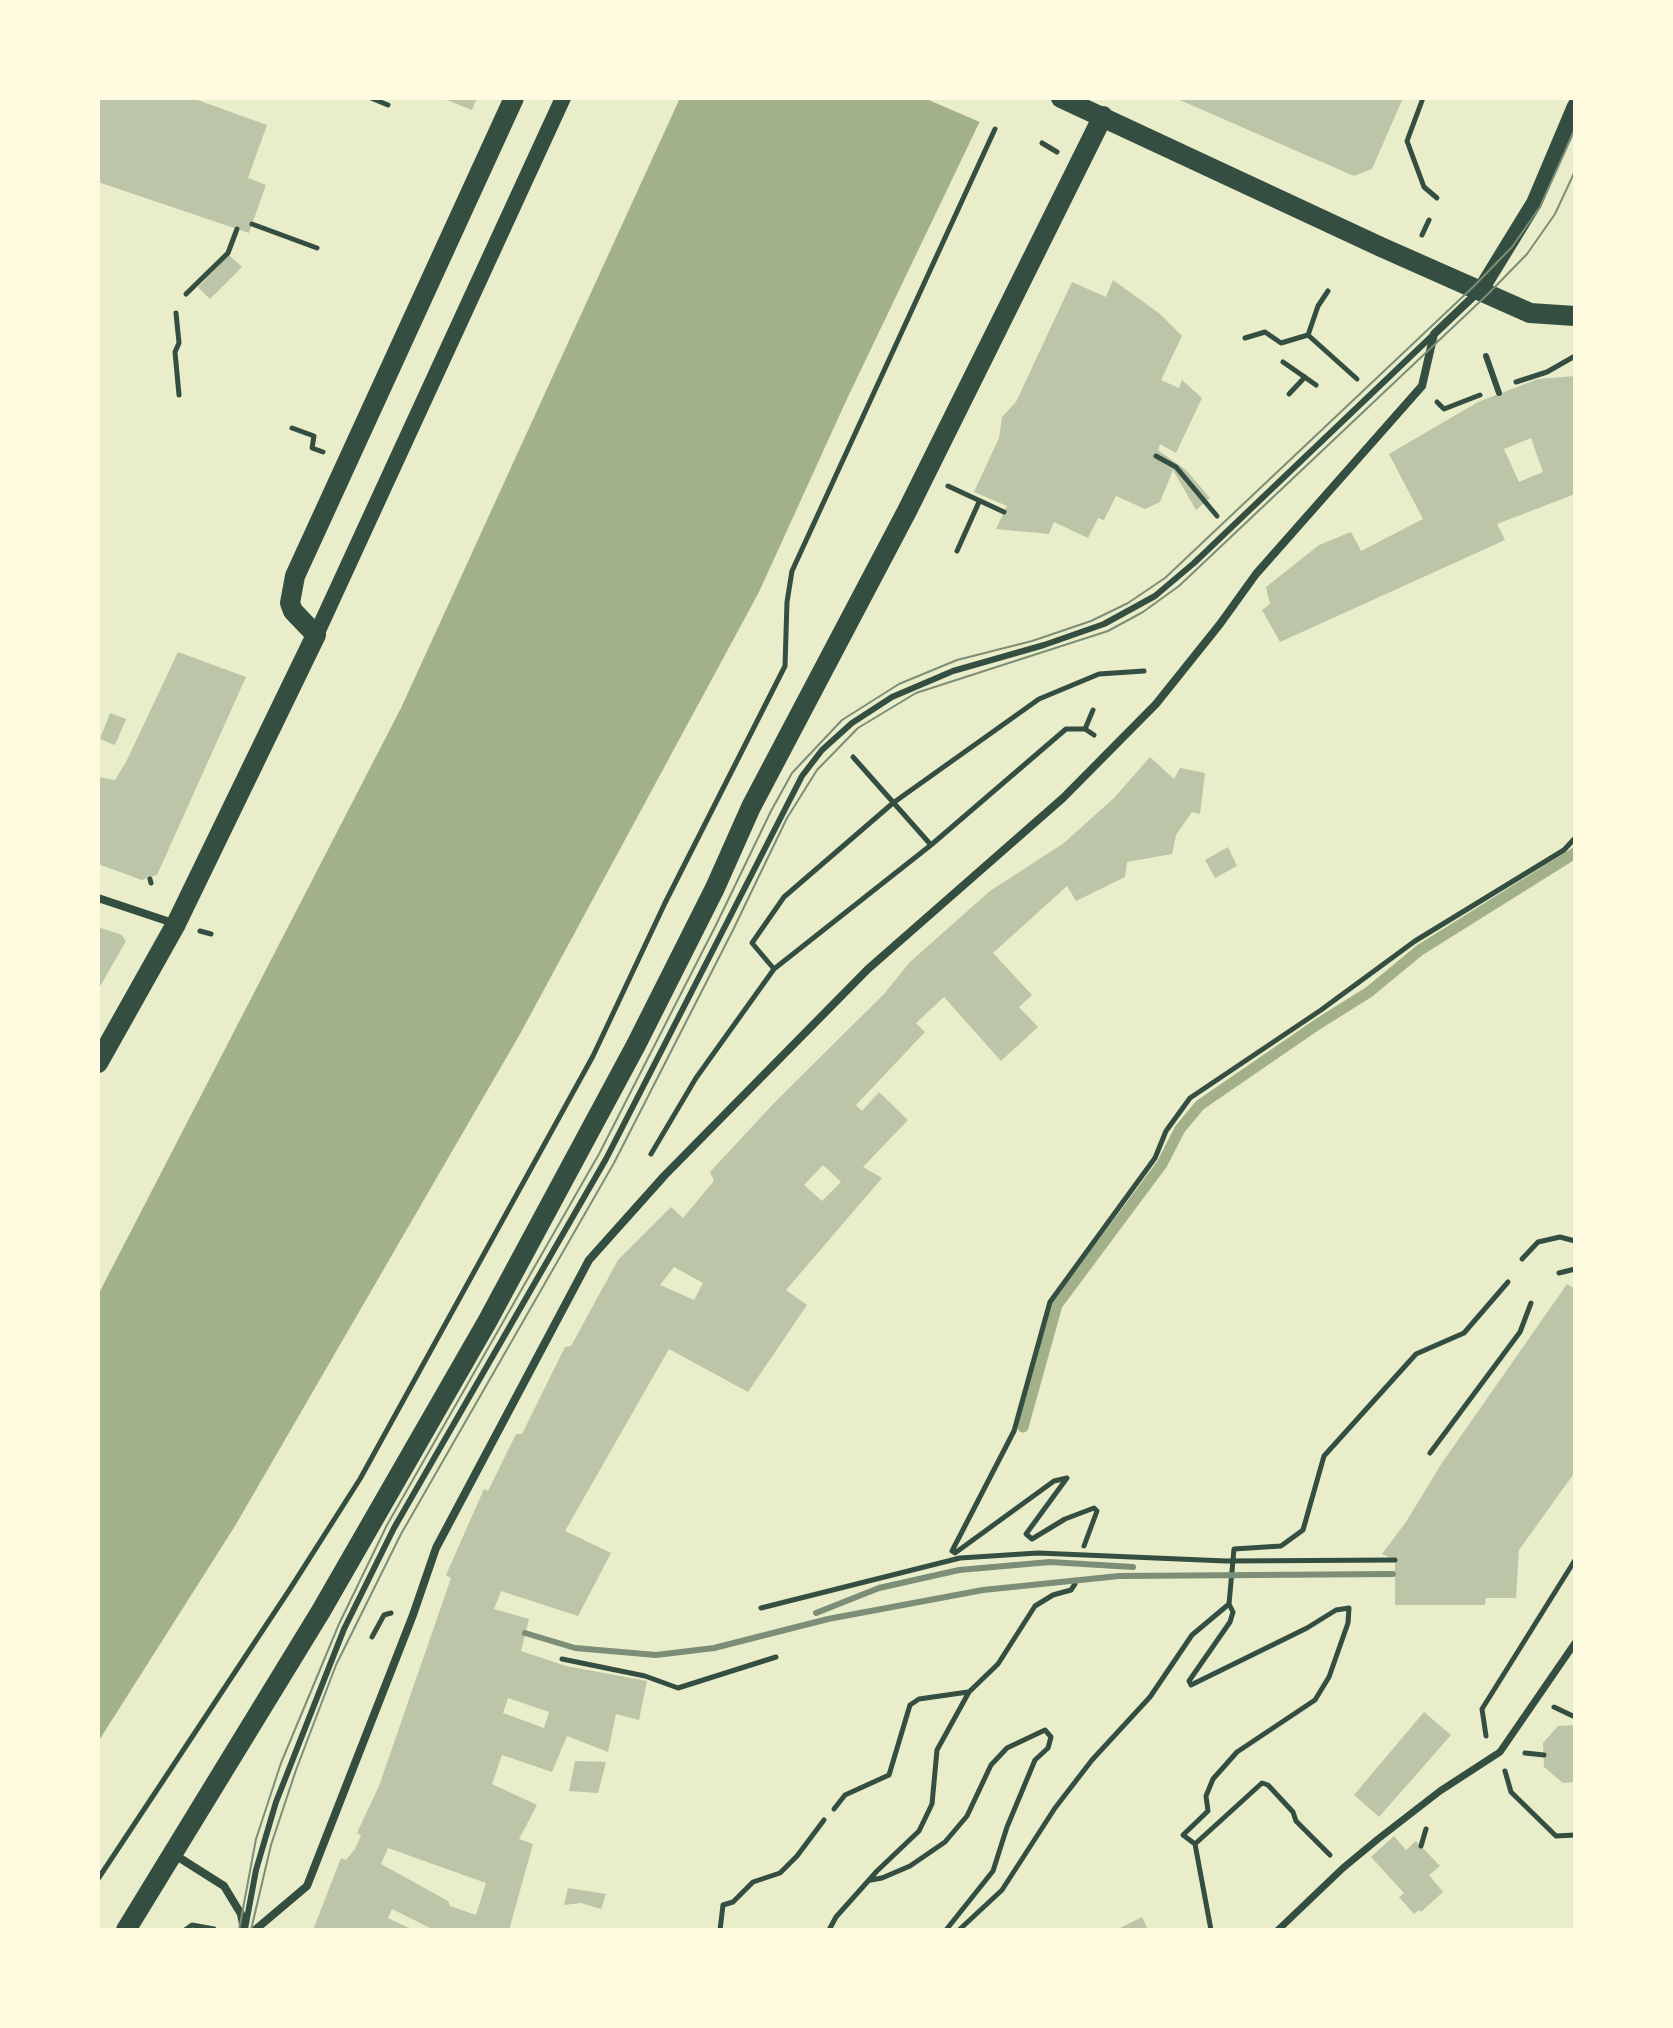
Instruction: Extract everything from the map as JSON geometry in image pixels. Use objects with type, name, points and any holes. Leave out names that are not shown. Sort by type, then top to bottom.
[{"type":"main road","points":[[316,635],[293,611],[290,603],[295,576],[514,98]]},
{"type":"main road","points":[[98,1063],[176,924],[316,635],[563,98]]},
{"type":"main road","points":[[1061,98],[1530,313],[1575,316]]},
{"type":"main road","points":[[1480,291],[1534,203],[1575,106]]},
{"type":"main road","points":[[126,1930],[321,1611],[495,1308],[636,1045],[715,888],[751,807],[925,475],[1103,116]]},
{"type":"street","points":[[255,1930],[307,1886],[413,1615],[436,1548],[589,1260],[665,1175],[868,969],[1063,798],[1156,704],[1256,574],[1422,386],[1434,334],[1480,291]]},
{"type":"street","points":[[98,898],[176,924]]},
{"type":"street","points":[[1278,1930],[1343,1868],[1440,1791],[1500,1752],[1575,1643]]},
{"type":"street","points":[[174,1854],[224,1886],[241,1914],[245,1930]]},
{"type":"lane","points":[[245,1930],[256,1870],[276,1802],[344,1629],[394,1528],[606,1159],[802,776],[822,750],[852,723],[892,697],[953,671],[1104,624],[1155,596],[1194,563],[1434,334]]},
{"type":"lane","points":[[1486,356],[1499,393]]},
{"type":"path","points":[[371,98],[388,105]]},
{"type":"path","points":[[1423,98],[1407,141],[1424,187],[1437,198]]},
{"type":"path","points":[[98,1879],[360,1479],[593,1056],[665,903],[785,666],[787,602],[792,571],[995,129]]},
{"type":"path","points":[[252,224],[317,248]]},
{"type":"path","points":[[186,294],[228,253],[237,229]]},
{"type":"path","points":[[1308,335],[1318,306],[1328,291]]},
{"type":"path","points":[[176,313],[179,343],[175,352],[179,395]]},
{"type":"path","points":[[1245,338],[1265,332],[1281,343],[1308,335]]},
{"type":"path","points":[[1308,335],[1359,381]]},
{"type":"path","points":[[1542,373],[1575,356]]},
{"type":"path","points":[[1283,362],[1316,385]]},
{"type":"path","points":[[1289,394],[1305,377]]},
{"type":"path","points":[[1431,395],[1444,409],[1466,399]]},
{"type":"path","points":[[292,428],[314,436],[312,448],[324,453]]},
{"type":"path","points":[[1156,456],[1176,467],[1218,516]]},
{"type":"path","points":[[925,475],[1004,512]]},
{"type":"path","points":[[957,551],[979,502]]},
{"type":"path","points":[[774,969],[752,943],[784,897],[893,803],[1039,699],[1099,674],[1144,671]]},
{"type":"path","points":[[1085,729],[1093,710]]},
{"type":"path","points":[[651,1155],[696,1078],[774,969],[931,845],[1066,729],[1085,729],[1094,735]]},
{"type":"path","points":[[853,757],[931,845]]},
{"type":"path","points":[[1084,1546],[1097,1511],[1094,1508],[1065,1519],[1032,1539],[1026,1534],[1067,1478],[1054,1481],[955,1553],[952,1551],[1014,1431],[1050,1302],[1155,1158],[1166,1131],[1190,1098],[1321,1010],[1415,941],[1564,850],[1575,838]]},
{"type":"path","points":[[1522,1259],[1538,1242],[1560,1237],[1575,1241]]},
{"type":"path","points":[[1559,1273],[1575,1269]]},
{"type":"path","points":[[1211,1930],[1195,1844],[1183,1835],[1208,1811],[1206,1796],[1213,1779],[1237,1752],[1315,1700],[1329,1677],[1349,1619],[1349,1608],[1336,1610],[1307,1628],[1191,1685],[1189,1681],[1230,1622],[1233,1612],[1229,1604],[1234,1549],[1281,1546],[1303,1530],[1324,1456],[1416,1354],[1464,1333],[1508,1282]]},
{"type":"path","points":[[1430,1453],[1520,1332],[1531,1303]]},
{"type":"path","points":[[1281,1546],[1281,1560]]},
{"type":"path","points":[[761,1608],[960,1558],[1038,1553],[1226,1561],[1395,1560]]},
{"type":"path","points":[[1575,1560],[1482,1709],[1487,1739],[1500,1752],[1511,1792],[1556,1836],[1575,1835]]},
{"type":"path","points":[[829,1930],[836,1917],[882,1865],[919,1831],[932,1804],[935,1757],[940,1743],[969,1692],[998,1664],[1035,1606],[1053,1595],[1071,1590],[1075,1584]]},
{"type":"path","points":[[959,1930],[1002,1890],[1055,1808],[1092,1760],[1150,1697],[1192,1635],[1229,1604]]},
{"type":"path","points":[[372,1637],[384,1615]]},
{"type":"path","points":[[562,1659],[645,1676],[678,1688],[776,1657]]},
{"type":"path","points":[[834,1809],[845,1795],[889,1775],[910,1705],[919,1699],[969,1692]]},
{"type":"path","points":[[871,1880],[910,1866],[945,1842],[967,1816],[991,1765],[1007,1748],[1045,1730],[1051,1737],[1048,1748],[1035,1760],[1007,1827],[993,1871],[946,1930]]},
{"type":"path","points":[[1195,1844],[1262,1783],[1268,1785],[1293,1812],[1296,1821],[1343,1868]]},
{"type":"path","points":[[720,1930],[723,1905],[733,1902],[753,1882],[780,1873],[824,1820]]},
{"type":"path","points":[[185,1930],[192,1925],[214,1929]]},
{"type":"shaded area","points":[[680,98],[991,98],[846,401],[759,592],[520,1034],[235,1526],[98,1742],[98,1295],[401,708]]},
{"type":"pier","points":[[924,98],[995,98],[956,180],[982,123]]},
{"type":"building","points":[[98,98],[192,98],[267,125],[248,178],[266,185],[249,233],[98,182]]},
{"type":"building","points":[[442,98],[477,98],[472,110]]},
{"type":"building","points":[[1175,98],[1403,98],[1372,169],[1354,176]]},
{"type":"building","points":[[229,255],[242,267],[210,299],[198,287]]},
{"type":"building","points":[[1113,280],[1160,314],[1182,336],[1161,380],[1179,388],[1182,380],[1202,398],[1176,453],[1160,444],[1158,450],[1186,470],[1210,498],[1196,510],[1173,470],[1160,502],[1145,509],[1116,496],[1104,520],[1098,518],[1088,538],[1054,522],[1049,534],[996,529],[1007,506],[974,492],[999,438],[1002,417],[1016,402],[1072,282],[1106,297]]},
{"type":"building","points":[[1575,376],[1575,494],[1497,524],[1505,540],[1280,642],[1262,610],[1270,604],[1266,587],[1319,545],[1351,532],[1361,551],[1423,519],[1389,454],[1478,402],[1538,379]],"holes":[[[1531,438],[1543,472],[1519,482],[1504,449]]]},
{"type":"building","points":[[178,652],[246,677],[157,875],[142,880],[98,864],[98,777],[115,780]]},
{"type":"building","points":[[110,713],[126,719],[115,745],[100,739]]},
{"type":"building","points":[[1150,757],[1174,779],[1180,768],[1205,773],[1200,814],[1192,812],[1176,835],[1172,854],[1127,862],[1125,877],[1076,901],[1067,886],[993,953],[1032,995],[1019,1007],[1038,1027],[1001,1061],[944,997],[916,1023],[925,1032],[856,1105],[862,1111],[879,1092],[908,1120],[863,1167],[882,1178],[786,1290],[807,1305],[748,1392],[669,1349],[565,1531],[611,1553],[578,1616],[501,1591],[494,1609],[529,1619],[521,1651],[566,1666],[647,1681],[639,1720],[616,1714],[608,1752],[567,1736],[552,1772],[502,1755],[492,1784],[537,1805],[519,1839],[533,1844],[509,1930],[434,1930],[392,1909],[388,1918],[413,1930],[313,1930],[341,1858],[346,1860],[361,1835],[357,1833],[379,1786],[451,1578],[446,1575],[484,1489],[488,1491],[516,1434],[522,1434],[565,1347],[571,1346],[618,1260],[671,1207],[683,1218],[714,1181],[710,1172],[775,1102],[884,994],[910,962],[990,891],[1064,843],[1115,797]],"holes":[[[823,1165],[841,1182],[822,1201],[804,1185]],[[674,1267],[703,1283],[694,1300],[660,1285]],[[508,1698],[549,1712],[544,1728],[503,1713]],[[388,1848],[486,1883],[476,1915],[450,1906],[448,1901],[381,1864]]]},
{"type":"building","points":[[1228,847],[1237,866],[1215,878],[1205,860]]},
{"type":"building","points":[[98,927],[122,935],[126,941],[98,990]]},
{"type":"building","points":[[1567,1284],[1575,1289],[1575,1472],[1519,1550],[1516,1598],[1486,1598],[1485,1605],[1395,1605],[1395,1560],[1382,1554]]},
{"type":"building","points":[[1424,1712],[1451,1735],[1379,1817],[1354,1795]]},
{"type":"building","points":[[1575,1725],[1575,1782],[1563,1783],[1544,1767],[1543,1743],[1558,1726]]},
{"type":"building","points":[[575,1761],[606,1762],[598,1793],[569,1791]]},
{"type":"building","points":[[1394,1836],[1406,1850],[1416,1841],[1440,1866],[1429,1875],[1443,1892],[1421,1912],[1419,1910],[1414,1914],[1399,1897],[1404,1893],[1371,1857]]},
{"type":"building","points":[[568,1888],[606,1894],[601,1909],[581,1903],[564,1905]]},
{"type":"building","points":[[1142,1917],[1148,1930],[1116,1930]]},
{"type":"waterway","points":[[1023,1427],[1057,1305],[1162,1164],[1180,1129],[1200,1105],[1369,992],[1420,950],[1575,853]]},
{"type":"tram line","points":[[239,1930],[256,1839],[281,1763],[339,1624],[387,1525],[599,1154],[792,773],[842,720],[899,684],[957,660],[1032,641],[1091,621],[1128,603],[1165,578],[1512,247],[1540,207],[1575,129]]},
{"type":"tram line","points":[[251,1930],[271,1845],[336,1665],[401,1534],[614,1163],[787,818],[817,770],[858,728],[916,693],[1108,631],[1143,612],[1179,586],[1527,254],[1555,214],[1575,171]]},
{"type":"railway","points":[[816,1613],[879,1588],[959,1570],[1050,1562],[1133,1567]]},
{"type":"railway","points":[[525,1633],[575,1648],[656,1655],[714,1648],[828,1619],[983,1590],[1119,1576],[1393,1574]]}]
